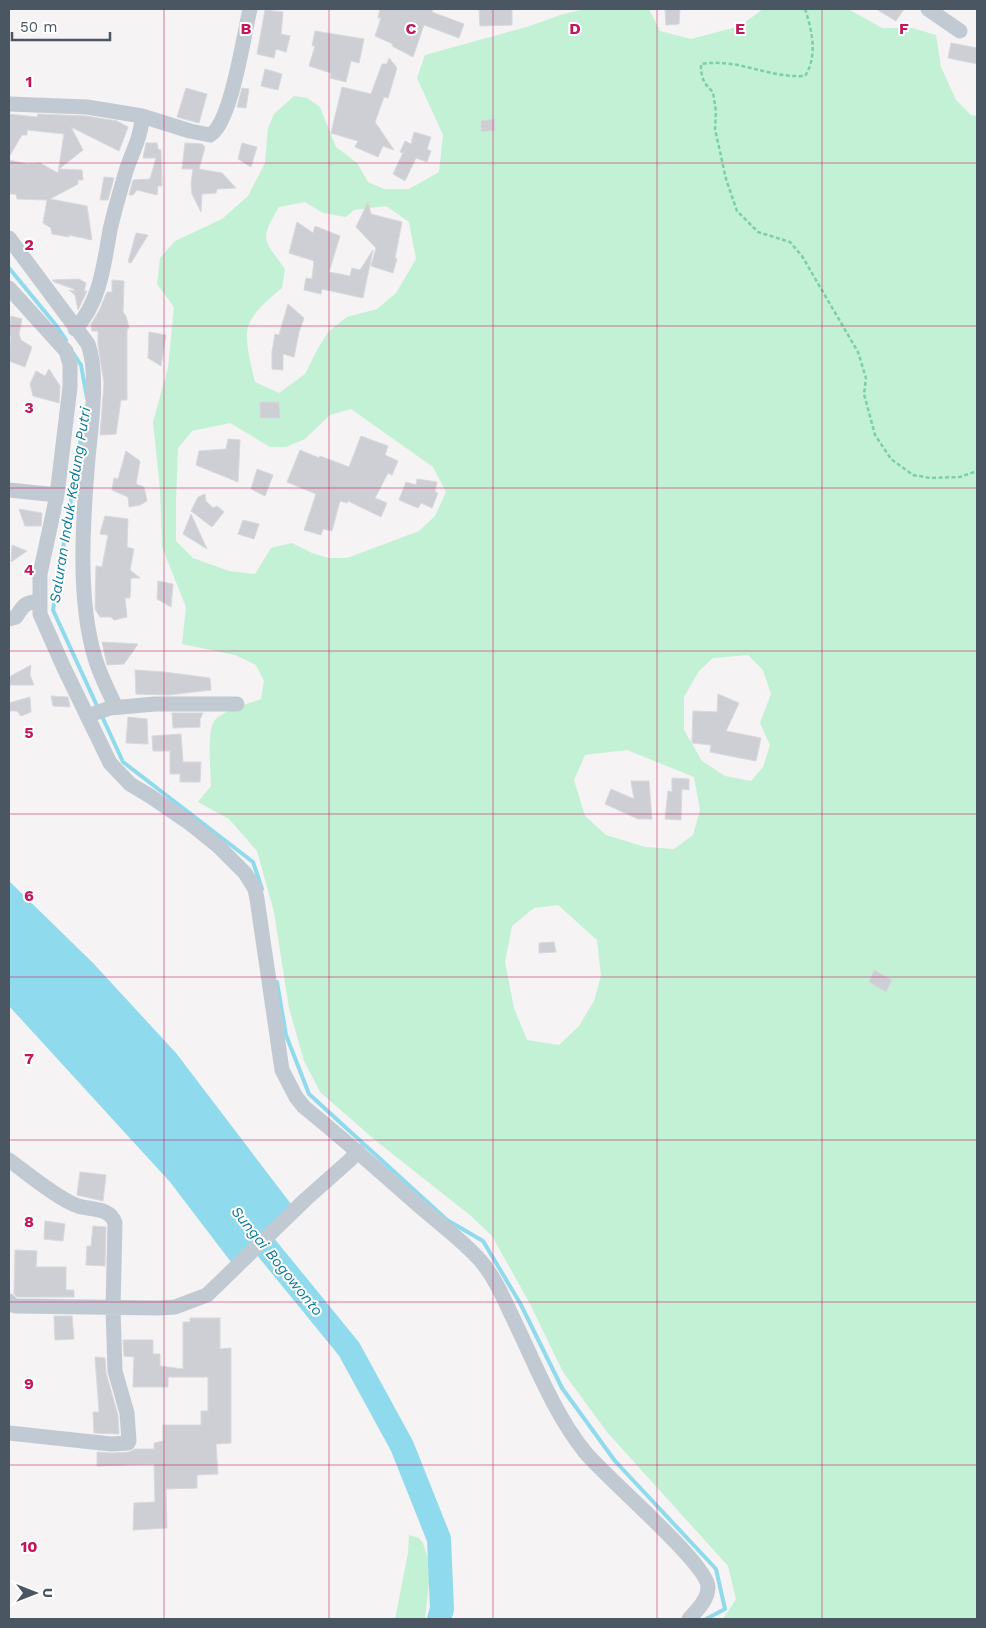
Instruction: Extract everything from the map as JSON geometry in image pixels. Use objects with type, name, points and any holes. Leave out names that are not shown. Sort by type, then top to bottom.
[{"type":"street","points":[[9,104],[87,107],[142,116],[207,135],[212,134],[217,130],[227,108],[250,9]]},
{"type":"street","points":[[928,9],[960,32]]},
{"type":"street","points":[[75,329],[85,319],[97,290],[104,265],[110,228],[141,129],[142,116]]},
{"type":"street","points":[[9,238],[88,344],[92,354],[93,395],[84,503],[84,582],[88,629],[95,658],[113,708]]},
{"type":"street","points":[[9,288],[66,351],[69,357],[70,387],[57,495],[40,574],[40,614],[110,763],[130,784],[203,833],[245,873],[257,899],[282,1070],[296,1097],[304,1107],[445,1226],[482,1262],[496,1283],[553,1401],[585,1452],[656,1522],[700,1570],[706,1580],[708,1587],[703,1602],[689,1619]]},
{"type":"street","points":[[9,490],[57,495]]},
{"type":"street","points":[[9,619],[16,618],[23,606],[31,601],[40,602]]},
{"type":"street","points":[[89,715],[113,708],[154,704],[238,704]]},
{"type":"street","points":[[9,1301],[12,1305],[16,1306],[113,1308],[174,1307],[189,1303],[207,1294],[306,1199],[334,1176],[358,1151]]},
{"type":"street","points":[[9,1160],[63,1199],[78,1206],[104,1211],[114,1218],[116,1222],[113,1308],[116,1371],[127,1413],[129,1442],[110,1444],[9,1433]]},
{"type":"path","points":[[805,9],[813,49],[811,63],[804,76],[780,76],[735,63],[701,64],[700,76],[706,86],[713,92],[716,112],[715,129],[726,179],[737,211],[758,232],[790,242],[802,256],[858,352],[866,378],[864,394],[874,435],[891,459],[912,475],[930,478],[960,477],[977,471]]},
{"type":"green space","points":[[585,9],[649,9],[660,31],[691,39],[740,26],[763,9],[848,9],[882,28],[912,28],[936,35],[941,67],[956,100],[971,115],[977,116],[977,1619],[723,1619],[736,1599],[728,1566],[607,1432],[563,1372],[530,1304],[492,1236],[471,1216],[375,1140],[320,1092],[304,1061],[289,1008],[274,912],[257,851],[229,819],[198,802],[211,786],[210,742],[212,725],[218,717],[229,711],[261,699],[264,681],[256,665],[235,655],[182,644],[186,607],[162,547],[160,489],[153,422],[168,368],[174,307],[157,284],[160,258],[175,241],[222,219],[248,196],[265,163],[268,128],[274,114],[294,96],[307,98],[320,107],[336,147],[357,163],[368,182],[384,189],[409,189],[439,172],[443,135],[417,78],[425,55],[530,26],[560,15]],"holes":[[[305,202],[323,213],[346,217],[354,210],[386,206],[409,222],[416,259],[396,293],[377,309],[347,317],[329,331],[305,374],[279,393],[255,382],[247,339],[248,327],[254,315],[262,305],[282,288],[285,269],[268,245],[266,239],[268,227],[279,207]],[[351,409],[433,467],[446,492],[435,516],[419,531],[347,558],[329,558],[312,553],[292,543],[271,548],[255,574],[229,571],[193,558],[176,541],[178,448],[192,431],[230,423],[270,447],[286,447],[305,439],[330,415]],[[748,655],[763,670],[771,694],[760,723],[770,745],[763,767],[751,781],[725,776],[702,761],[684,730],[684,697],[699,671],[713,658]],[[627,750],[694,777],[700,810],[693,835],[674,849],[645,847],[606,835],[585,816],[574,780],[585,755]],[[558,905],[597,940],[601,976],[594,1001],[579,1026],[559,1045],[527,1040],[514,1008],[505,962],[512,926],[534,908]]]},
{"type":"green space","points":[[409,1535],[419,1538],[423,1543],[432,1572],[425,1619],[395,1619],[408,1553]]},
{"type":"water","points":[[9,881],[93,963],[176,1053],[291,1204],[231,1262],[170,1182],[9,1006]]},
{"type":"building","points":[[380,9],[433,9],[432,12],[464,24],[459,38],[424,25],[413,57],[392,46],[393,44],[375,36],[381,18],[378,18]]},
{"type":"building","points":[[479,9],[512,9],[512,25],[480,26]]},
{"type":"building","points":[[665,9],[680,9],[679,24],[666,25]]},
{"type":"building","points":[[876,9],[904,9],[896,21]]},
{"type":"building","points":[[265,10],[283,12],[281,34],[290,36],[286,52],[276,49],[274,58],[257,54]]},
{"type":"building","points":[[315,31],[364,39],[359,63],[351,61],[346,82],[330,78],[331,73],[309,66],[315,46],[312,46]]},
{"type":"building","points":[[951,43],[977,48],[977,64],[948,58]]},
{"type":"building","points":[[389,58],[397,68],[388,98],[384,97],[375,122],[394,150],[383,146],[378,157],[355,147],[358,141],[331,133],[342,87],[371,94],[382,64],[387,64]]},
{"type":"building","points":[[265,69],[282,74],[278,90],[261,86]]},
{"type":"building","points":[[186,88],[207,94],[199,123],[177,117]]},
{"type":"building","points":[[242,88],[249,89],[246,108],[237,107]]},
{"type":"building","points":[[9,114],[37,117],[38,114],[86,116],[117,121],[128,127],[119,151],[71,127],[83,150],[59,169],[82,170],[83,180],[78,180],[78,184],[50,199],[87,206],[92,240],[69,235],[69,237],[52,234],[51,228],[43,223],[47,200],[17,199],[16,194],[9,194],[9,160],[27,164],[40,163],[58,173],[64,134],[27,130],[27,135],[22,135],[9,157]]},
{"type":"building","points":[[494,119],[495,130],[481,132],[481,121]]},
{"type":"building","points":[[414,132],[431,137],[427,149],[431,151],[427,162],[416,158],[405,181],[393,174],[403,153],[400,152],[405,141],[411,144]]},
{"type":"building","points":[[146,143],[157,143],[158,149],[161,150],[162,186],[158,186],[157,195],[137,190],[133,195],[129,195],[133,180],[150,179],[156,158],[143,158]]},
{"type":"building","points":[[185,143],[202,144],[205,147],[199,169],[222,173],[236,188],[217,189],[216,193],[202,194],[201,212],[192,194],[193,169],[182,169]]},
{"type":"building","points":[[242,143],[257,147],[251,167],[238,159]]},
{"type":"building","points":[[104,177],[114,178],[108,200],[100,200]]},
{"type":"building","points":[[368,202],[371,214],[402,222],[395,258],[397,259],[393,273],[371,266],[376,248],[356,227]]},
{"type":"building","points":[[297,222],[313,233],[315,226],[340,236],[329,272],[350,276],[352,268],[360,270],[373,250],[363,298],[322,289],[321,294],[304,290],[306,278],[312,279],[314,261],[289,253]]},
{"type":"building","points":[[136,233],[148,235],[131,263],[128,262]]},
{"type":"building","points":[[79,279],[86,283],[84,291],[87,291],[78,310],[75,295],[69,290],[74,291],[74,289],[52,280]]},
{"type":"building","points":[[112,280],[124,281],[123,312],[129,328],[127,329],[127,400],[121,400],[116,434],[100,435],[104,383],[98,345],[98,331],[92,331],[91,324],[107,292],[112,292]]},
{"type":"building","points":[[288,304],[304,318],[294,357],[283,354],[283,370],[272,369],[275,334],[279,335]]},
{"type":"building","points":[[11,316],[22,319],[19,334],[21,340],[32,347],[25,367],[9,361]]},
{"type":"building","points":[[149,332],[166,335],[161,366],[148,358]]},
{"type":"building","points":[[49,369],[60,386],[59,403],[33,396],[30,384],[36,371],[45,376]]},
{"type":"building","points":[[260,402],[279,402],[280,418],[260,418]]},
{"type":"building","points":[[361,436],[388,446],[385,455],[398,461],[392,475],[388,473],[375,498],[387,503],[381,517],[348,501],[347,503],[340,501],[332,531],[323,529],[321,535],[304,530],[316,494],[287,482],[300,450],[349,467]]},
{"type":"building","points":[[228,439],[240,440],[238,482],[196,465],[199,451],[226,449]]},
{"type":"building","points":[[126,451],[140,461],[136,484],[144,487],[147,501],[140,505],[129,507],[128,497],[112,490],[114,478],[118,479]]},
{"type":"building","points":[[257,469],[273,475],[265,496],[251,489]]},
{"type":"building","points":[[417,479],[437,482],[435,492],[438,493],[432,508],[421,503],[418,508],[399,500],[406,482],[416,485]]},
{"type":"building","points":[[205,494],[206,501],[213,508],[217,506],[224,512],[212,527],[191,511],[198,497]]},
{"type":"building","points":[[19,509],[42,513],[41,526],[25,526]]},
{"type":"building","points":[[191,514],[207,549],[183,534]]},
{"type":"building","points":[[105,516],[128,519],[127,547],[134,549],[130,570],[140,578],[131,578],[130,598],[125,598],[127,617],[114,620],[111,617],[100,617],[95,609],[96,566],[102,567],[108,535],[100,534]]},
{"type":"building","points":[[243,520],[259,524],[254,539],[238,534]]},
{"type":"building","points":[[12,545],[27,551],[11,562]]},
{"type":"building","points":[[158,581],[173,584],[171,607],[157,599]]},
{"type":"building","points":[[102,642],[138,644],[124,664],[107,665]]},
{"type":"building","points":[[31,665],[30,675],[34,685],[9,685],[9,677]]},
{"type":"building","points":[[135,670],[210,678],[211,690],[169,695],[136,694]]},
{"type":"building","points":[[718,694],[739,703],[726,731],[761,738],[756,761],[710,752],[711,745],[692,743],[693,711],[717,712]]},
{"type":"building","points":[[51,696],[68,697],[70,707],[53,706]]},
{"type":"building","points":[[30,697],[31,712],[21,716],[17,711],[9,711],[9,703]]},
{"type":"building","points":[[172,713],[203,713],[200,719],[200,727],[173,728]]},
{"type":"building","points":[[128,717],[147,719],[148,744],[126,743]]},
{"type":"building","points":[[181,734],[183,762],[201,762],[200,782],[180,782],[180,774],[170,774],[170,751],[153,751],[152,736]]},
{"type":"building","points":[[672,778],[689,779],[689,790],[682,789],[681,820],[665,819],[668,791],[672,792]]},
{"type":"building","points":[[631,781],[649,781],[652,819],[638,819],[605,804],[611,789],[634,799]]},
{"type":"building","points":[[554,942],[556,952],[539,953],[539,943]]},
{"type":"building","points":[[874,970],[892,980],[886,992],[869,982]]},
{"type":"building","points":[[80,1172],[106,1175],[103,1201],[77,1195]]},
{"type":"building","points":[[45,1221],[65,1224],[63,1241],[44,1239]]},
{"type":"building","points":[[93,1226],[106,1227],[105,1266],[86,1265],[87,1246],[91,1246]]},
{"type":"building","points":[[15,1250],[37,1251],[36,1267],[66,1267],[66,1290],[74,1290],[74,1297],[17,1297],[14,1294]]},
{"type":"building","points":[[54,1316],[72,1316],[74,1339],[55,1340]]},
{"type":"building","points":[[190,1318],[220,1318],[220,1349],[231,1348],[231,1443],[216,1444],[218,1474],[197,1475],[197,1488],[166,1489],[167,1528],[133,1530],[134,1503],[155,1502],[154,1464],[97,1466],[97,1452],[112,1453],[129,1452],[135,1449],[154,1449],[154,1443],[163,1441],[163,1425],[201,1425],[201,1411],[208,1411],[208,1377],[168,1377],[168,1387],[133,1387],[134,1357],[124,1356],[123,1340],[153,1340],[153,1354],[160,1354],[160,1366],[183,1369],[183,1322],[190,1322]]},
{"type":"building","points":[[95,1357],[105,1358],[106,1373],[118,1415],[119,1434],[94,1433],[93,1412],[99,1412]]},
{"type":"waterway","name":"Saluran Induk Kedung Putri","points":[[9,268],[66,340]]},
{"type":"waterway","name":"Saluran Induk Kedung Putri","points":[[73,353],[81,365],[87,398]]},
{"type":"waterway","name":"Saluran Induk Kedung Putri","points":[[86,407],[53,610],[98,708]]},
{"type":"waterway","name":"Saluran Induk Kedung Putri","points":[[101,714],[123,762],[253,862],[262,889]]},
{"type":"waterway","name":"Saluran Induk Kedung Putri","points":[[277,982],[286,1035],[309,1094],[447,1220],[483,1241],[520,1303],[562,1388],[615,1461],[716,1569],[725,1609],[706,1619]]},
{"type":"waterway","name":"Sungai Bogowonto","points":[[247,1224],[349,1349],[402,1446],[439,1539],[442,1609],[439,1619]]}]
